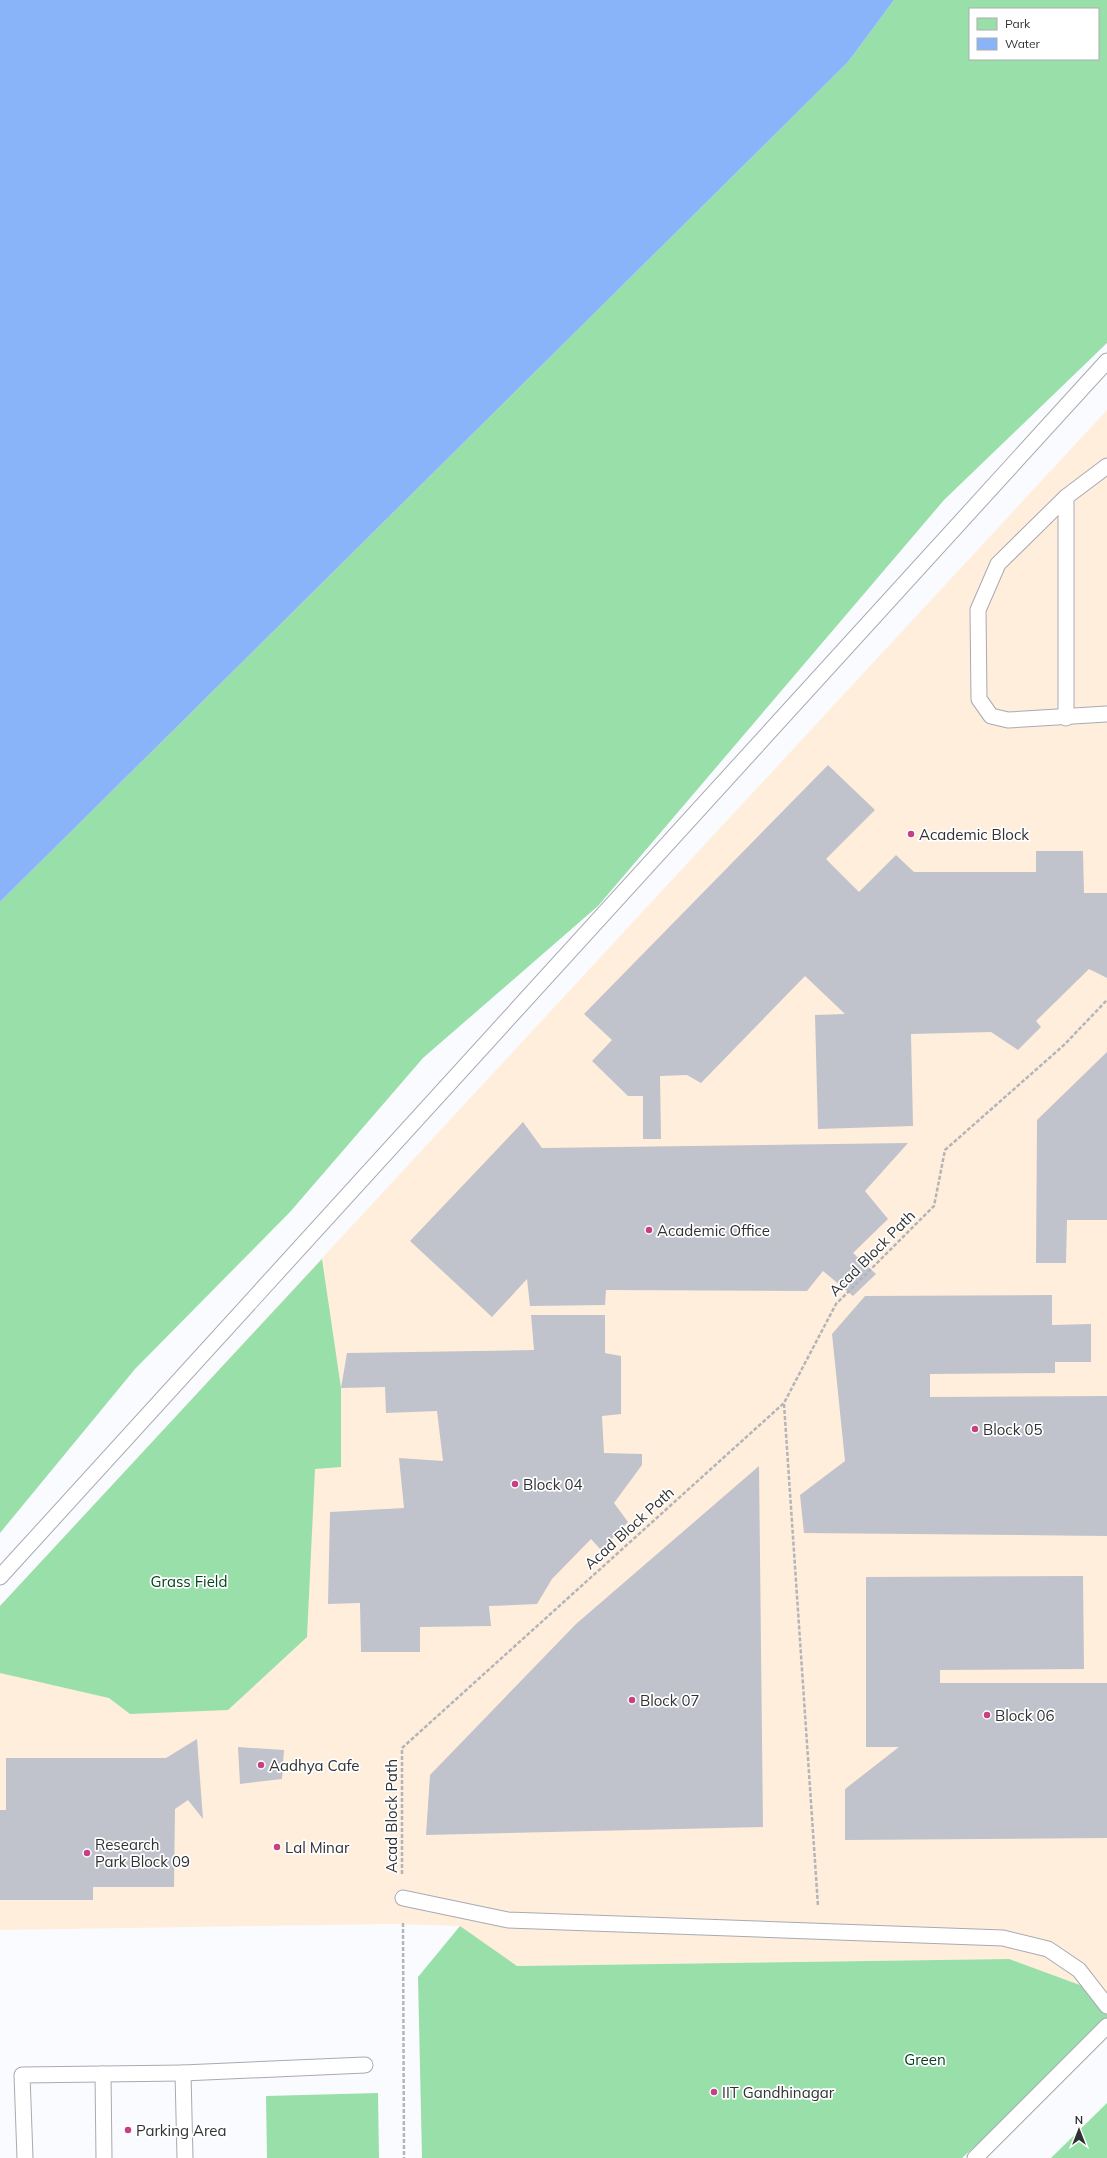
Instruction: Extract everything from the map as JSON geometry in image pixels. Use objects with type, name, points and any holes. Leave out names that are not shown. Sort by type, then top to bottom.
[{"type":"lane","points":[[0,1577],[1107,361]]},
{"type":"lane","points":[[1107,466],[1066,497],[998,564],[978,610],[979,699],[991,716],[1008,720],[1066,718],[1107,714]]},
{"type":"lane","points":[[1066,497],[1066,718]]},
{"type":"lane","points":[[402,1898],[508,1920],[1003,1938],[1048,1949],[1079,1970],[1107,2006]]},
{"type":"lane","points":[[975,2158],[1107,2026]]},
{"type":"lane","points":[[26,2158],[22,2075],[183,2073],[365,2065]]},
{"type":"lane","points":[[183,2073],[185,2158]]},
{"type":"lane","points":[[103,2074],[104,2158]]},
{"type":"path","name":"Acad Block Path","points":[[404,2158],[402,1748],[784,1403],[836,1304],[934,1206],[945,1150],[1064,1045],[1107,1000]]},
{"type":"path","points":[[784,1403],[820,1931]]},
{"type":"shaded area","name":"Academic Block","points":[[1107,410],[1107,1995],[1009,1959],[517,1966],[460,1926],[393,1924],[0,1930],[0,1606]]},
{"type":"green space","points":[[894,0],[1107,0],[1107,343],[944,500],[598,906],[423,1058],[290,1212],[135,1369],[0,1533],[0,902],[848,62]]},
{"type":"green space","name":"Grass Field","points":[[322,1259],[341,1388],[341,1467],[315,1469],[307,1637],[228,1710],[130,1714],[109,1698],[0,1673],[0,1606]]},
{"type":"green space","name":"Green","points":[[460,1926],[517,1966],[1009,1959],[1107,1995],[1107,2027],[962,2158],[422,2158],[418,1977]]},
{"type":"green space","points":[[378,2093],[379,2158],[267,2158],[266,2096]]},
{"type":"green space","points":[[1107,2103],[1107,2158],[1051,2158]]},
{"type":"water","points":[[0,0],[894,0],[848,62],[0,902]]},
{"type":"building","points":[[828,765],[875,810],[826,859],[859,892],[896,855],[914,872],[1036,872],[1036,851],[1083,851],[1084,893],[1107,893],[1107,978],[1089,969],[1036,1021],[1041,1027],[1018,1050],[991,1032],[911,1034],[913,1126],[818,1129],[815,1015],[845,1014],[805,976],[701,1083],[687,1075],[660,1076],[661,1139],[643,1139],[643,1096],[628,1096],[592,1061],[612,1040],[584,1014]]},
{"type":"building","points":[[1107,1052],[1107,1220],[1067,1220],[1066,1263],[1036,1263],[1037,1120]]},
{"type":"building","name":"Academic Office","points":[[523,1122],[542,1148],[908,1143],[865,1191],[888,1219],[853,1253],[876,1274],[853,1296],[823,1271],[807,1291],[606,1290],[605,1305],[530,1306],[527,1279],[492,1317],[410,1241]]},
{"type":"building","name":"Block 05","points":[[1052,1295],[1052,1325],[1091,1324],[1091,1362],[1055,1362],[1055,1373],[930,1374],[930,1397],[1107,1396],[1107,1536],[804,1533],[800,1495],[845,1461],[832,1334],[865,1296]]},
{"type":"building","name":"Block 04","points":[[531,1315],[605,1315],[605,1353],[621,1356],[621,1414],[602,1416],[604,1453],[642,1454],[642,1465],[614,1503],[628,1522],[601,1550],[591,1539],[552,1579],[537,1604],[489,1606],[491,1626],[420,1627],[420,1652],[361,1652],[360,1603],[328,1604],[330,1512],[404,1508],[399,1458],[443,1461],[437,1411],[386,1413],[385,1387],[341,1388],[347,1353],[534,1350]]},
{"type":"building","name":"Block 07","points":[[759,1466],[763,1827],[426,1835],[430,1775],[576,1624]]},
{"type":"building","name":"Block 06","points":[[1083,1576],[1084,1669],[940,1670],[940,1683],[1107,1683],[1107,1838],[845,1840],[845,1789],[899,1747],[866,1747],[866,1577]]},
{"type":"building","name":"Research Park Block 09","points":[[197,1739],[203,1819],[188,1800],[175,1809],[174,1887],[93,1887],[93,1900],[0,1900],[0,1810],[6,1810],[6,1758],[166,1758]]},
{"type":"building","name":"Aadhya Cafe","points":[[238,1747],[284,1750],[282,1779],[240,1784]]},
{"type":"place","name":"Academic Block","points":[[911,834]]},
{"type":"place","name":"Academic Office","points":[[649,1230]]},
{"type":"place","name":"Block 05","points":[[975,1429]]},
{"type":"place","name":"Block 04","points":[[515,1484]]},
{"type":"place","name":"Block 07","points":[[632,1700]]},
{"type":"place","name":"Block 06","points":[[987,1715]]},
{"type":"place","name":"Aadhya Cafe","points":[[261,1765]]},
{"type":"place","name":"Lal Minar","points":[[277,1847]]},
{"type":"place","name":"Research Park Block 09","points":[[87,1853]]},
{"type":"place","name":"IIT Gandhinagar","points":[[714,2092]]},
{"type":"place","name":"Parking Area","points":[[128,2130]]}]
